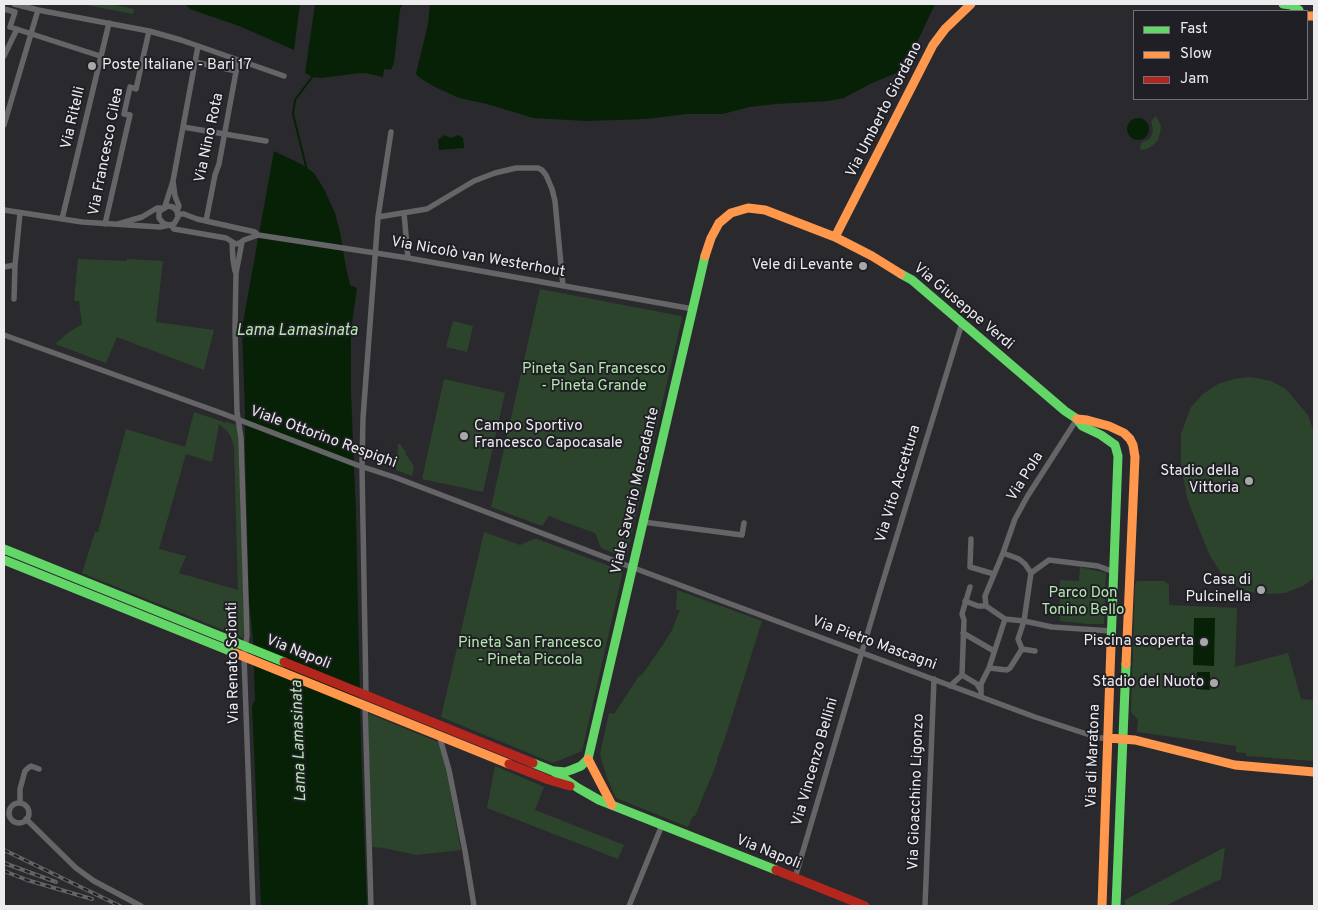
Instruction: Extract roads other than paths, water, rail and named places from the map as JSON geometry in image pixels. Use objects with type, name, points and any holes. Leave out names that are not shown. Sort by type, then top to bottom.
[{"type":"main road","name":"Via Umberto Giordano","points":[[835,237],[933,45],[949,24],[971,4]]},
{"type":"main road","points":[[1283,4],[1291,5],[1301,10]]},
{"type":"main road","name":"Viale Saverio Mercadante","points":[[588,759],[703,264],[716,227],[727,216],[736,211],[753,208],[765,210]]},
{"type":"main road","name":"Via Giuseppe Verdi","points":[[765,210],[835,237],[912,280],[1065,411],[1077,419],[1082,426],[1101,435],[1115,446],[1118,456]]},
{"type":"main road","name":"Via Giuseppe Verdi","points":[[1077,419],[1109,426],[1124,433],[1133,445],[1135,457]]},
{"type":"main road","name":"Via di Maratona","points":[[1102,906],[1118,456]]},
{"type":"main road","name":"Via di Maratona","points":[[1116,906],[1135,457]]},
{"type":"main road","name":"Via Napoli","points":[[4,549],[247,652],[365,705],[549,780],[578,788]]},
{"type":"main road","name":"Via Napoli","points":[[4,560],[366,695],[553,771],[599,800],[865,906]]},
{"type":"main road","points":[[1114,572],[1131,573]]},
{"type":"main road","points":[[1108,738],[1140,741],[1235,765],[1314,772]]},
{"type":"main road","points":[[553,771],[565,772],[571,770],[581,766],[588,759],[612,805]]},
{"type":"street","points":[[14,4],[149,31],[181,40],[284,76]]},
{"type":"street","points":[[4,9],[14,12],[10,27],[100,56]]},
{"type":"street","points":[[4,125],[38,10]]},
{"type":"street","name":"Via Ritelli","points":[[62,219],[109,23]]},
{"type":"street","points":[[4,56],[17,29]]},
{"type":"street","name":"Via Francesco Cilea","points":[[105,224],[130,115],[124,114],[130,87],[136,89],[149,31]]},
{"type":"street","points":[[170,225],[163,223],[159,218],[159,212],[164,207],[173,181],[198,46]]},
{"type":"street","name":"Via Nino Rota","points":[[206,221],[225,134],[238,60]]},
{"type":"street","points":[[195,62],[236,71]]},
{"type":"street","points":[[183,127],[266,141]]},
{"type":"street","points":[[366,695],[360,466],[373,253],[391,132]]},
{"type":"street","points":[[378,217],[427,209],[474,181],[495,172],[516,168],[538,168],[546,176],[555,201],[562,286]]},
{"type":"street","points":[[4,210],[105,224],[160,227],[170,225],[178,220],[179,206],[175,196],[173,181]]},
{"type":"street","name":"Via Nicolò van Westerhout","points":[[164,207],[171,206],[178,213],[255,232],[258,235],[408,258],[693,309]]},
{"type":"street","points":[[116,225],[142,216],[157,208],[164,207]]},
{"type":"street","points":[[14,299],[20,213]]},
{"type":"street","points":[[404,213],[408,258]]},
{"type":"street","name":"Via Nicolò van Westerhout","points":[[170,225],[174,229],[231,241],[236,244],[258,235]]},
{"type":"street","points":[[239,229],[244,233],[236,273],[229,235],[231,231],[239,229]]},
{"type":"street","points":[[4,267],[15,265]]},
{"type":"street","name":"Via Renato Scionti","points":[[236,273],[237,412],[240,421],[242,454],[253,906]]},
{"type":"street","name":"Via Vito Accettura","points":[[862,652],[962,323]]},
{"type":"street","name":"Viale Ottorino Respighi","points":[[4,335],[394,477],[632,568]]},
{"type":"street","name":"Via Pola","points":[[986,606],[985,596],[1026,497],[1077,419]]},
{"type":"street","points":[[643,522],[742,534],[744,524]]},
{"type":"street","points":[[971,539],[970,567],[994,574]]},
{"type":"street","points":[[1003,552],[1019,559],[1031,573],[1024,621],[1018,639],[1022,649]]},
{"type":"street","points":[[1031,573],[1049,560],[1098,566],[1114,572]]},
{"type":"street","name":"Via Pietro Mascagni","points":[[632,568],[1035,717],[1099,738],[1108,738]]},
{"type":"street","points":[[950,686],[962,675],[964,620],[962,614],[970,587]]},
{"type":"street","points":[[965,600],[978,606],[986,606],[1006,619],[1052,627],[1112,631]]},
{"type":"street","points":[[981,696],[981,684],[989,668],[1006,619]]},
{"type":"street","points":[[963,633],[994,650]]},
{"type":"street","points":[[1022,649],[1035,651]]},
{"type":"street","points":[[989,668],[1007,670],[1022,649]]},
{"type":"street","name":"Via Vincenzo Bellini","points":[[794,878],[862,652]]},
{"type":"street","points":[[962,675],[977,684],[980,689]]},
{"type":"street","name":"Via Gioacchino Ligonzo","points":[[925,906],[934,680]]},
{"type":"street","points":[[365,705],[371,906]]},
{"type":"street","points":[[439,734],[449,770],[474,906]]},
{"type":"street","points":[[20,803],[20,789],[25,771],[31,766],[39,769]]},
{"type":"street","points":[[20,803],[24,804],[28,809],[28,816],[20,822],[14,821],[6,811],[20,803]]},
{"type":"street","points":[[26,819],[76,868],[94,881],[141,906]]},
{"type":"street","points":[[629,906],[662,825]]},
{"type":"water","points":[[185,4],[300,4],[294,50],[239,26],[190,9]]},
{"type":"water","points":[[315,4],[403,4],[400,9],[394,63],[391,70],[384,69],[383,77],[365,73],[322,78],[312,77],[305,73]]},
{"type":"water","points":[[430,4],[935,4],[904,70],[872,83],[844,98],[749,107],[723,114],[687,114],[646,119],[587,121],[533,118],[487,104],[459,98],[420,78],[416,74],[428,24]]},
{"type":"water","points":[[1134,118],[1142,118],[1149,125],[1149,133],[1142,140],[1134,140],[1127,133],[1127,125]]},
{"type":"water","points":[[444,135],[451,138],[458,135],[463,138],[464,148],[439,150],[438,140]]},
{"type":"water","name":"Lama Lamasinata","points":[[274,151],[301,164],[314,173],[324,189],[335,213],[350,285],[357,288],[351,331],[351,393],[367,906],[261,906],[252,706],[255,700],[253,641],[249,601],[242,328]]},
{"type":"water","name":"Piscina scoperta","points":[[1194,618],[1215,618],[1214,666],[1193,665]]},
{"type":"water","points":[[1197,672],[1210,672],[1210,690],[1196,689]]},
{"type":"waterway","name":"Lama Lamasinata","points":[[307,170],[293,114],[295,100],[312,77]]},
{"type":"railway","points":[[4,850],[120,906]]},
{"type":"railway","points":[[4,863],[56,882]]},
{"type":"railway","points":[[4,871],[27,880],[92,899]]},
{"type":"place","name":"Poste Italiane - Bari 17","points":[[92,66]]},
{"type":"place","name":"Vele di Levante","points":[[863,266]]},
{"type":"place","name":"Campo Sportivo Francesco Capocasale","points":[[464,436]]},
{"type":"place","name":"Stadio della Vittoria","points":[[1249,481]]},
{"type":"place","name":"Casa di Pulcinella","points":[[1261,590]]},
{"type":"place","name":"Piscina scoperta","points":[[1204,642]]},
{"type":"place","name":"Stadio del Nuoto","points":[[1214,683]]},
{"type":"park label","name":"Pineta San Francesco - Pineta Grande","points":[[594,378]]},
{"type":"park label","name":"Parco Don Tonino Bello","points":[[1083,602]]},
{"type":"park label","name":"Pineta San Francesco - Pineta Piccola","points":[[530,652]]}]
